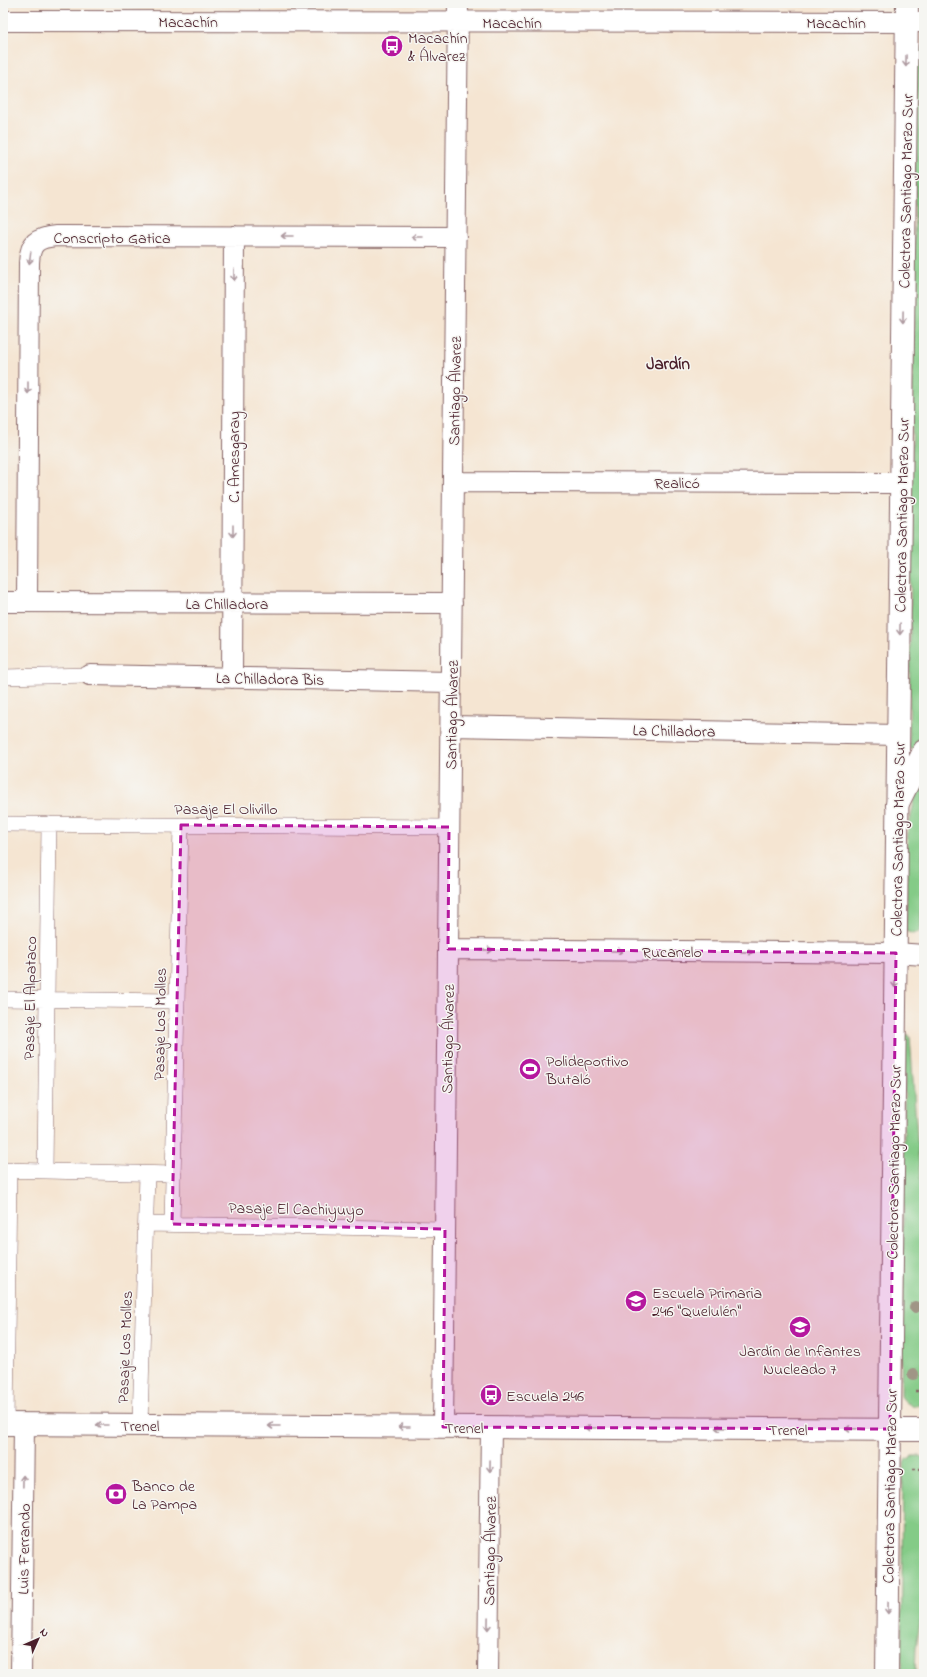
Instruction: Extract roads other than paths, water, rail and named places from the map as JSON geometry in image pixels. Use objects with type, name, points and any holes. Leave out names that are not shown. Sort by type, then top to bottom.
[{"type":"street","name":"Macachín","points":[[3,22],[197,12],[458,12],[912,16]]},
{"type":"street","name":"Santiago Álvarez","points":[[443,1427],[458,12]]},
{"type":"street","name":"Colectora Santiago Marzo Sur","points":[[887,1674],[901,483],[912,16]]},
{"type":"street","name":"Conscripto Gatica","points":[[27,602],[29,263],[31,248],[35,242],[41,238],[56,236],[456,237]]},
{"type":"street","name":"C. Amesgaray","points":[[232,678],[234,236]]},
{"type":"street","name":"Realicó","points":[[453,482],[901,483]]},
{"type":"street","name":"La Chilladora","points":[[3,602],[452,603]]},
{"type":"street","name":"La Chilladora Bis","points":[[90,675],[451,682]]},
{"type":"street","points":[[3,677],[90,675]]},
{"type":"street","name":"La Chilladora","points":[[451,726],[898,734]]},
{"type":"street","points":[[897,805],[924,751]]},
{"type":"street","name":"Pasaje El Olivillo","points":[[3,824],[449,827]]},
{"type":"street","name":"Pasaje El Alpataco","points":[[45,1171],[49,824]]},
{"type":"street","name":"Pasaje Los Molles","points":[[172,1224],[181,825]]},
{"type":"street","name":"Rucanelo","points":[[448,949],[896,953],[924,955]]},
{"type":"street","points":[[3,999],[177,1001]]},
{"type":"street","points":[[11,1424],[6,1170],[174,1174]]},
{"type":"street","name":"Pasaje Los Molles","points":[[140,1425],[147,1174]]},
{"type":"street","name":"Pasaje El Cachiyuyo","points":[[146,1224],[445,1229]]},
{"type":"street","name":"Trenel","points":[[11,1424],[924,1430]]},
{"type":"street","name":"Luis Ferrando","points":[[11,1424],[21,1674]]},
{"type":"street","name":"Santiago Álvarez","points":[[488,1674],[491,1427]]},
{"type":"place","name":"Macachín & Álvarez","points":[[392,46]]},
{"type":"place","name":"Polideportivo Butaló","points":[[530,1069]]},
{"type":"place","name":"Escuela Primaria 246 \"Quelulén\"","points":[[636,1301]]},
{"type":"place","name":"Jardín de Infantes Nucleado 7","points":[[800,1327]]},
{"type":"place","name":"Escuela 246","points":[[491,1395]]},
{"type":"place","name":"Banco de La Pampa","points":[[116,1494]]},
{"type":"district","name":"Jardín","points":[[668,363]]}]
